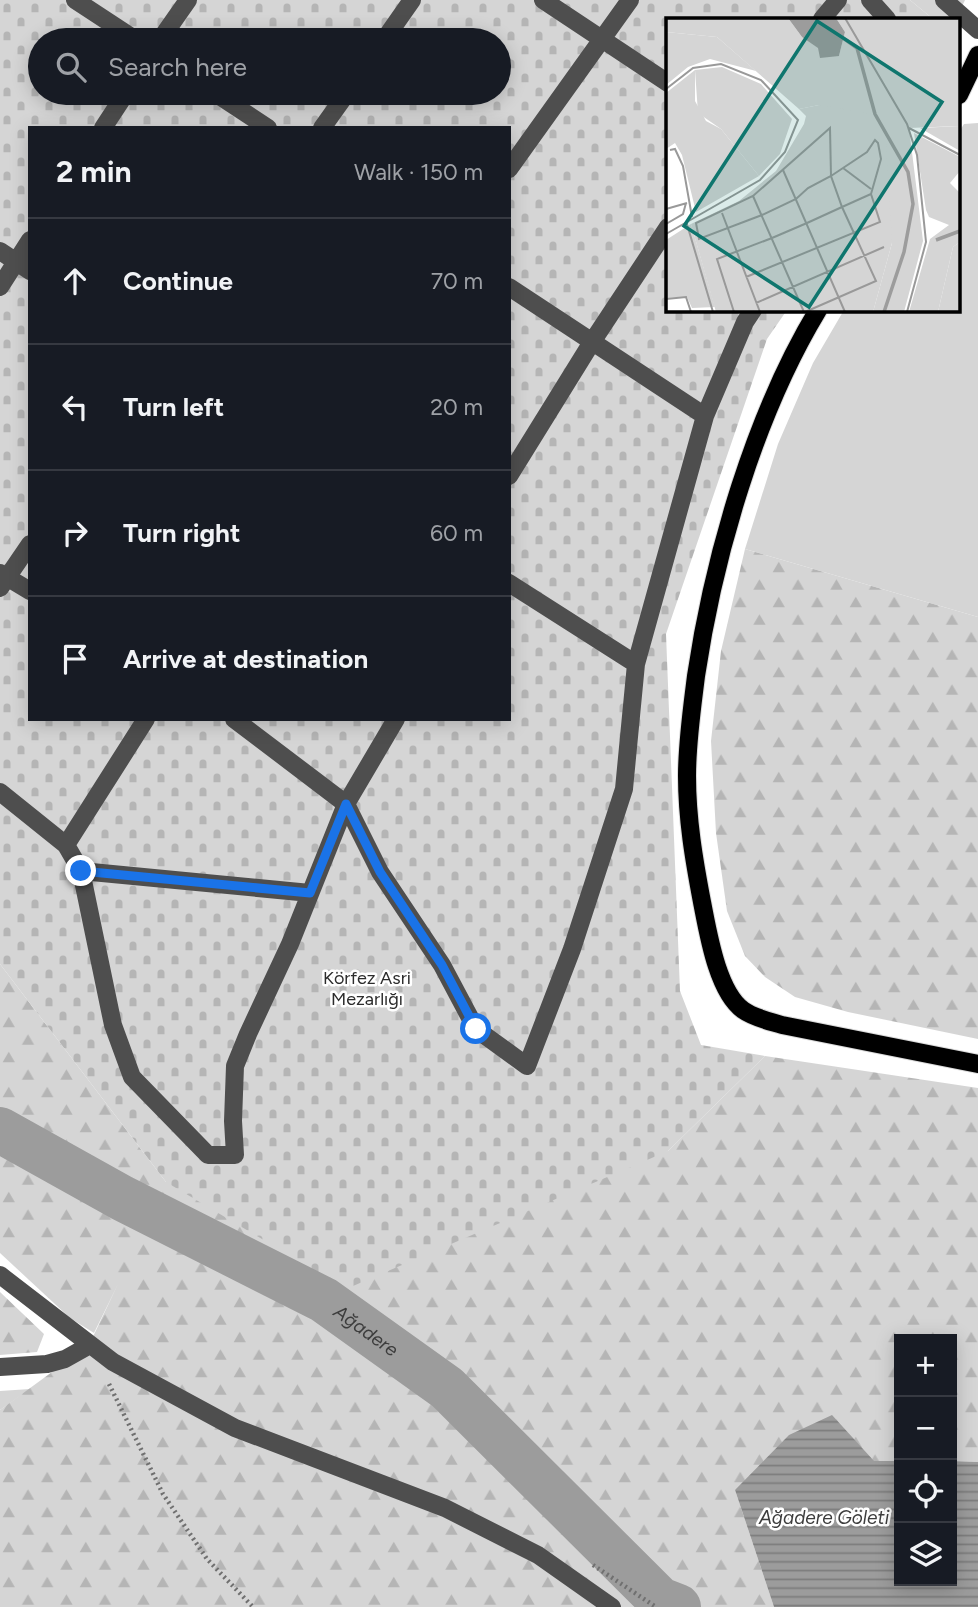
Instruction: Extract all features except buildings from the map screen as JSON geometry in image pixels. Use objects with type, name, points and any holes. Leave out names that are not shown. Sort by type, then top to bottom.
[{"type":"main road","points":[[973,83],[978,55]]},
{"type":"main road","points":[[817,312],[774,396],[729,528],[707,610],[690,719],[687,773],[688,812],[704,914],[714,956],[726,985],[740,1008],[753,1016],[782,1025],[978,1064]]},
{"type":"street","points":[[75,0],[117,28]]},
{"type":"street","points":[[168,28],[188,0]]},
{"type":"street","points":[[392,28],[412,0]]},
{"type":"street","points":[[543,0],[666,82]]},
{"type":"street","points":[[511,166],[630,0]]},
{"type":"street","points":[[823,18],[838,0]]},
{"type":"street","points":[[870,0],[886,18]]},
{"type":"street","points":[[944,0],[978,30]]},
{"type":"street","points":[[104,126],[117,105]]},
{"type":"street","points":[[233,105],[265,126]]},
{"type":"street","points":[[323,126],[338,105]]},
{"type":"street","points":[[511,473],[592,342],[666,230]]},
{"type":"street","points":[[0,287],[23,267],[28,248]]},
{"type":"street","points":[[0,251],[23,267]]},
{"type":"street","points":[[511,288],[705,416]]},
{"type":"street","points":[[237,721],[346,804],[380,872],[442,965],[476,1029],[527,1066],[572,949],[624,789],[636,664],[705,416],[745,321],[752,312]]},
{"type":"street","points":[[28,546],[2,579],[28,589]]},
{"type":"street","points":[[511,584],[636,664]]},
{"type":"street","points":[[66,845],[145,721]]},
{"type":"street","points":[[0,792],[66,845],[81,871],[113,1025],[132,1077],[208,1155],[235,1155],[235,1066],[290,944],[346,804],[395,721]]},
{"type":"street","points":[[81,871],[310,893]]},
{"type":"street","points":[[0,1275],[113,1362],[235,1428],[445,1508],[538,1555],[612,1607]]},
{"type":"street","points":[[0,1367],[47,1364],[65,1359],[89,1345]]},
{"type":"path","points":[[108,1382],[163,1494],[207,1559],[253,1607]]},
{"type":"green space","name":"Körfez Asri Mezarlığı","points":[[0,0],[910,0],[932,18],[666,18],[666,312],[786,312],[767,339],[666,634],[680,991],[701,1045],[765,1056],[668,1151],[346,1289],[166,1182],[0,964]]},
{"type":"green space","points":[[910,0],[965,0],[956,18],[932,18]]},
{"type":"green space","points":[[978,123],[978,617],[745,549],[778,444],[813,363],[843,312],[960,312],[960,130],[964,124]]},
{"type":"green space","points":[[745,549],[978,617],[978,1039],[848,1012],[795,997],[765,977],[745,956],[727,911],[716,833],[711,741],[721,651]]},
{"type":"green space","points":[[0,964],[166,1182],[668,1151],[765,1056],[978,1088],[978,1462],[957,1461],[957,1334],[894,1334],[894,1461],[874,1461],[735,1490],[774,1607],[0,1607],[0,1410],[89,1345],[118,1284],[94,1333],[70,1318],[0,1253]]},
{"type":"green space","points":[[0,1292],[44,1334],[37,1352],[0,1355]]},
{"type":"green space","points":[[30,1389],[0,1410],[0,1391]]},
{"type":"water","name":"Ağadere Göleti","points":[[832,1415],[874,1461],[894,1461],[894,1586],[957,1586],[957,1461],[978,1462],[978,1607],[774,1607],[735,1490],[789,1435]]},
{"type":"waterway","name":"Ağadere","points":[[0,1130],[122,1198],[324,1300],[447,1388],[660,1600],[678,1607]]},
{"type":"route","points":[[81,871],[310,893],[346,804],[380,872],[442,965],[476,1029]]}]
